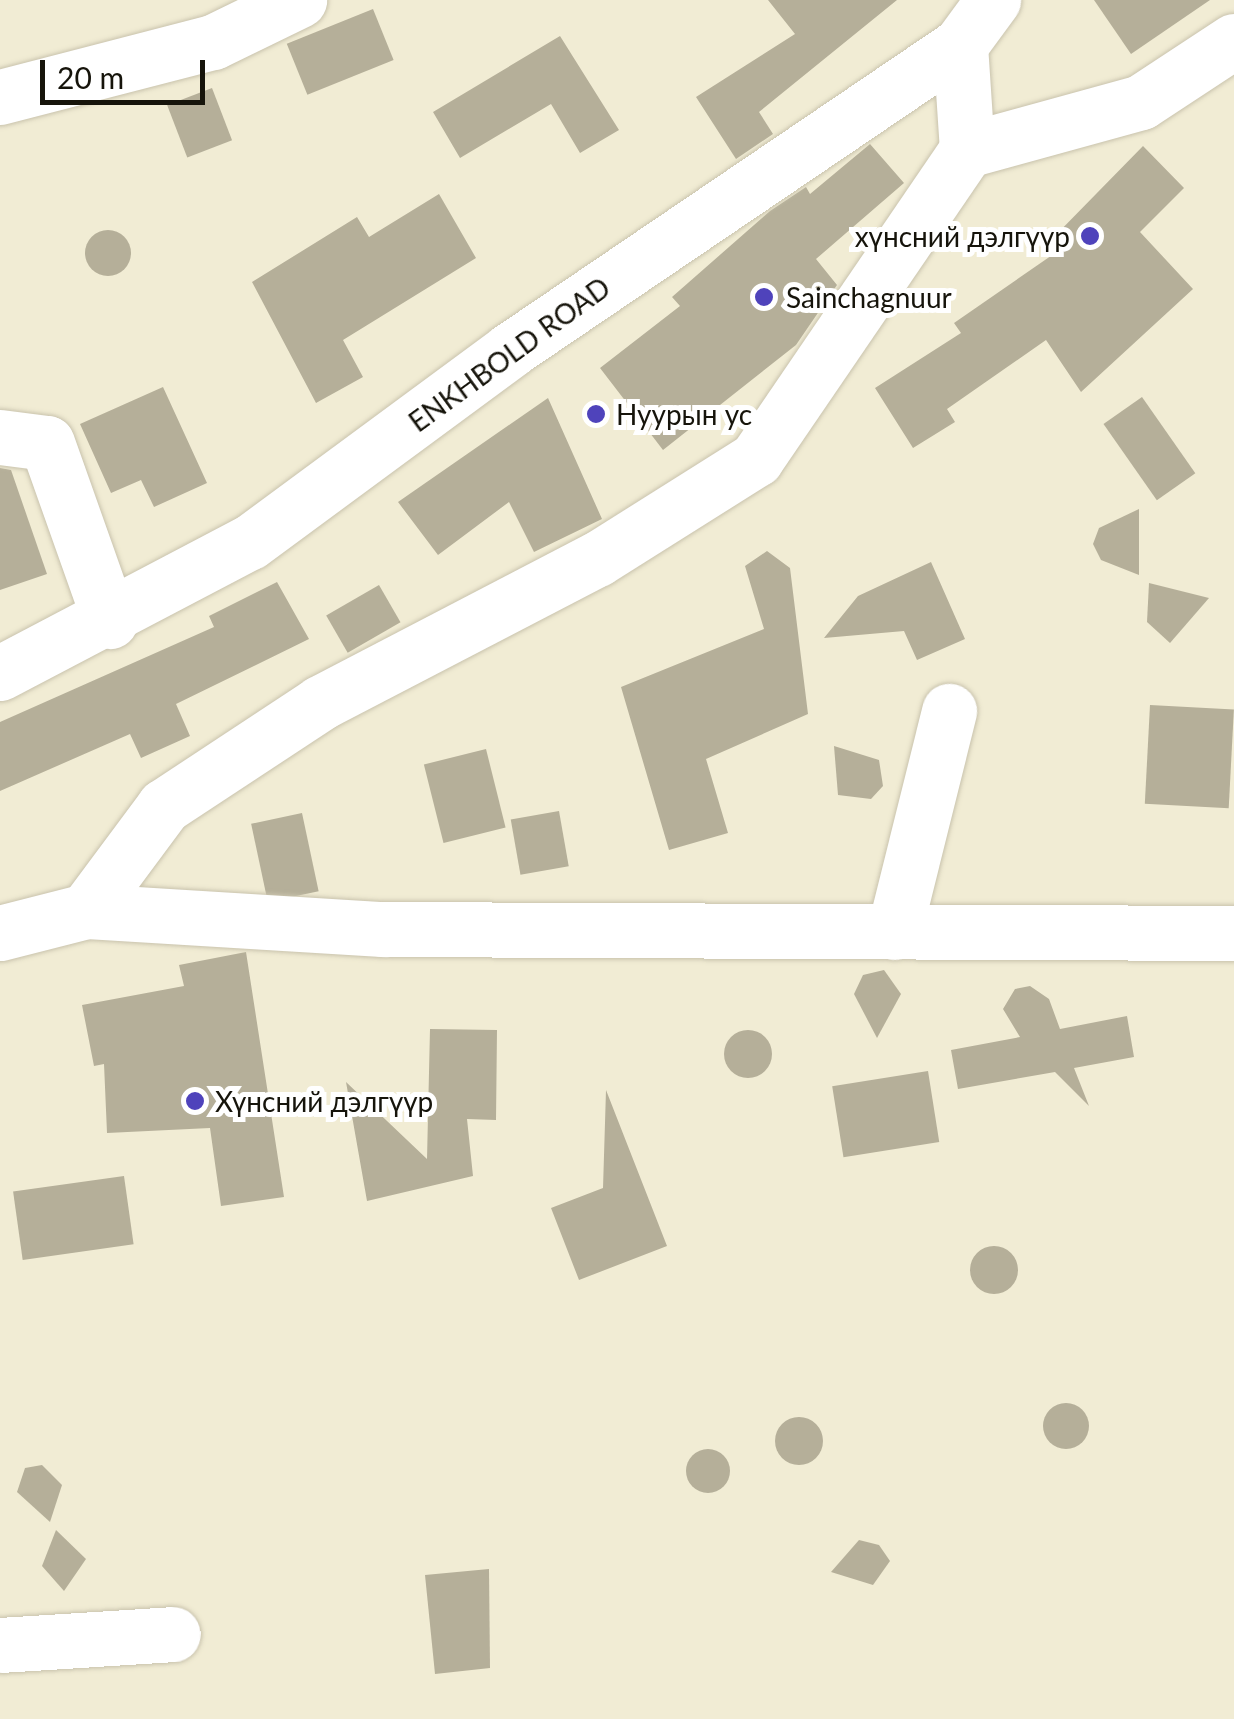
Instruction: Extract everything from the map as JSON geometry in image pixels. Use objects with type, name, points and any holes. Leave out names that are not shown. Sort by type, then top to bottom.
[{"type":"street","points":[[0,97],[213,42],[300,0]]},
{"type":"street","name":"ENKHBOLD ROAD","points":[[0,674],[110,621],[250,542],[510,350],[960,45],[993,0]]},
{"type":"street","points":[[967,150],[1141,102],[1234,42]]},
{"type":"street","points":[[86,911],[164,806],[320,702],[597,559],[756,460],[967,150],[960,45]]},
{"type":"street","points":[[0,437],[47,443],[110,621]]},
{"type":"street","points":[[894,932],[950,710]]},
{"type":"street","points":[[0,933],[86,911],[382,928],[1234,934]]},
{"type":"street","points":[[0,1645],[173,1634]]},
{"type":"building","points":[[768,0],[897,0],[759,112],[773,134],[736,159],[696,97],[795,34]]},
{"type":"building","points":[[1094,0],[1210,0],[1131,54]]},
{"type":"building","points":[[373,9],[394,60],[307,95],[287,44]]},
{"type":"building","points":[[560,36],[619,130],[580,153],[551,104],[460,158],[433,112]]},
{"type":"building","points":[[212,88],[232,140],[187,157],[167,105]]},
{"type":"building","points":[[870,144],[904,183],[816,259],[837,285],[796,345],[663,450],[600,368],[680,306],[672,297],[770,211],[806,187],[810,194]]},
{"type":"building","points":[[1143,146],[1184,188],[1140,232],[1193,289],[1081,392],[1046,340],[947,409],[955,422],[913,448],[875,388],[961,333],[954,323],[1058,251],[1049,242]]},
{"type":"building","points":[[439,194],[476,258],[343,340],[363,377],[316,403],[252,282],[357,217],[369,237]]},
{"type":"building","points":[[108,230],[125,236],[131,253],[125,270],[108,276],[91,270],[85,253],[91,236]]},
{"type":"building","points":[[163,387],[207,483],[154,507],[141,480],[111,493],[80,424]]},
{"type":"building","points":[[1142,397],[1195,473],[1157,500],[1103,424]]},
{"type":"building","points":[[548,398],[602,519],[534,552],[509,502],[438,555],[398,502]]},
{"type":"building","points":[[0,468],[11,470],[47,574],[0,590]]},
{"type":"building","points":[[1139,509],[1139,575],[1101,560],[1093,544],[1099,528]]},
{"type":"building","points":[[767,551],[790,568],[808,714],[706,759],[728,833],[669,850],[621,687],[764,629],[745,566]]},
{"type":"building","points":[[931,562],[965,639],[917,660],[904,631],[824,638],[858,596]]},
{"type":"building","points":[[277,582],[309,639],[176,704],[190,736],[141,758],[130,734],[0,791],[0,722],[214,627],[209,616]]},
{"type":"building","points":[[1149,583],[1209,598],[1170,643],[1147,622]]},
{"type":"building","points":[[379,585],[401,622],[348,653],[326,616]]},
{"type":"building","points":[[1150,705],[1234,709],[1229,808],[1145,804]]},
{"type":"building","points":[[834,746],[879,760],[883,786],[871,799],[838,795]]},
{"type":"building","points":[[486,749],[506,828],[443,843],[424,764]]},
{"type":"building","points":[[559,811],[569,866],[520,875],[511,820]]},
{"type":"building","points":[[302,813],[319,891],[268,902],[251,824]]},
{"type":"building","points":[[246,952],[284,1197],[221,1206],[210,1128],[107,1133],[104,1064],[94,1066],[82,1005],[184,986],[179,965]]},
{"type":"building","points":[[884,970],[901,994],[877,1038],[854,994],[863,975]]},
{"type":"building","points":[[1030,986],[1049,999],[1060,1029],[1127,1016],[1134,1057],[1074,1068],[1089,1106],[1055,1072],[958,1089],[951,1050],[1020,1037],[1003,1009],[1015,989]]},
{"type":"building","points":[[430,1029],[497,1030],[496,1120],[467,1119],[473,1176],[367,1201],[346,1082],[427,1159]]},
{"type":"building","points":[[748,1030],[765,1037],[772,1054],[765,1071],[748,1078],[731,1071],[724,1054],[731,1037]]},
{"type":"building","points":[[928,1071],[939,1142],[843,1157],[832,1086]]},
{"type":"building","points":[[606,1090],[667,1246],[579,1280],[551,1208],[603,1188]]},
{"type":"building","points":[[124,1176],[134,1244],[23,1260],[13,1192]]},
{"type":"building","points":[[994,1246],[1011,1253],[1018,1270],[1011,1287],[994,1294],[977,1287],[970,1270],[977,1253]]},
{"type":"building","points":[[1066,1403],[1082,1410],[1089,1426],[1082,1442],[1066,1449],[1050,1442],[1043,1426],[1050,1410]]},
{"type":"building","points":[[799,1417],[816,1424],[823,1441],[816,1458],[799,1465],[782,1458],[775,1441],[782,1424]]},
{"type":"building","points":[[708,1449],[724,1455],[730,1471],[724,1487],[708,1493],[692,1487],[686,1471],[692,1455]]},
{"type":"building","points":[[42,1465],[62,1485],[50,1522],[17,1492],[25,1468]]},
{"type":"building","points":[[56,1530],[86,1559],[64,1591],[42,1566]]},
{"type":"building","points":[[859,1540],[879,1545],[890,1561],[873,1585],[831,1572]]},
{"type":"building","points":[[489,1569],[490,1668],[435,1674],[425,1575]]},
{"type":"place","name":"хүнсний дэлгүүр","points":[[1090,236]]},
{"type":"place","name":"Sainchagnuur","points":[[764,297]]},
{"type":"place","name":"Нуурын ус","points":[[596,414]]},
{"type":"place","name":"Хүнсний дэлгүүр","points":[[195,1101]]}]
